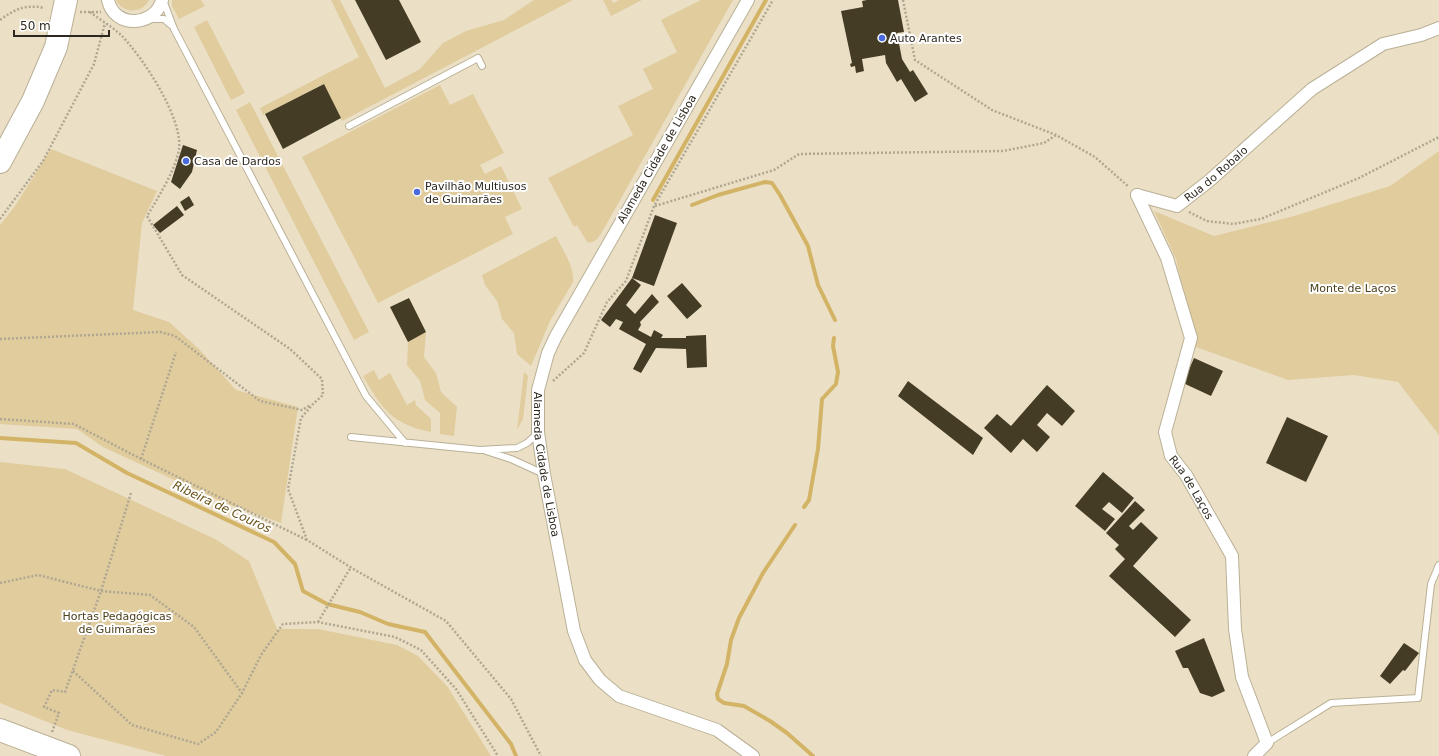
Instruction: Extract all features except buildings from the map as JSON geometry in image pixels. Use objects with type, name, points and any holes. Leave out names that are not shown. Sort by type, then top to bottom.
[{"type":"highway","points":[[0,136],[21,96],[43,43],[49,4]]},
{"type":"highway","points":[[0,162],[33,101],[56,47],[71,6]]},
{"type":"highway","points":[[0,730],[69,756]]},
{"type":"highway","points":[[0,740],[24,743],[69,756]]},
{"type":"street","points":[[108,0],[113,11],[127,20],[144,20],[154,14],[163,0]]},
{"type":"street","name":"Alameda Cidade de Lisboa","points":[[748,0],[556,336],[548,353],[538,395],[538,432],[544,474],[574,631],[585,660],[600,680],[619,696],[717,730],[753,756]]},
{"type":"street","name":"Rua do Robalo","points":[[1137,195],[1177,206],[1208,181],[1312,89],[1383,44],[1421,35],[1439,28]]},
{"type":"street","name":"Rua de Laços","points":[[1137,195],[1167,258],[1192,338],[1165,432],[1171,456],[1186,475],[1232,556],[1235,629],[1242,677],[1267,743]]},
{"type":"street","points":[[1254,756],[1267,743]]},
{"type":"lane","points":[[163,0],[174,29],[366,396],[405,443]]},
{"type":"lane","points":[[144,20],[160,18],[168,21],[174,29]]},
{"type":"lane","points":[[349,126],[478,58],[482,66]]},
{"type":"lane","points":[[351,437],[480,450],[517,448],[527,444],[538,432]]},
{"type":"lane","points":[[480,450],[511,459],[544,474]]},
{"type":"lane","points":[[1267,743],[1331,703],[1418,698],[1431,584],[1439,565]]},
{"type":"path","points":[[538,395],[584,353],[607,302],[626,281],[654,206],[773,0]]},
{"type":"path","points":[[903,0],[915,60],[992,110],[1056,134],[1096,156],[1137,195]]},
{"type":"path","points":[[0,20],[10,13],[31,5],[49,4]]},
{"type":"path","points":[[71,6],[90,12],[113,11]]},
{"type":"path","points":[[90,12],[121,36],[149,71],[169,105],[178,136],[179,149],[165,187],[147,216],[158,237],[182,275],[290,349],[322,379],[323,395],[301,418],[288,489],[307,540]]},
{"type":"path","points":[[0,219],[43,162],[94,64],[104,23]]},
{"type":"path","points":[[654,206],[774,170],[799,154],[1003,152],[1044,143],[1056,134]]},
{"type":"path","points":[[1177,206],[1206,221],[1233,224],[1262,219],[1359,178],[1439,137]]},
{"type":"path","points":[[0,340],[160,332],[176,336],[260,401],[302,410],[313,404]]},
{"type":"path","points":[[141,459],[176,352]]},
{"type":"path","points":[[0,419],[74,424],[141,459],[307,540],[446,621],[511,699],[541,756]]},
{"type":"path","points":[[50,736],[59,713],[44,707],[52,690],[65,692],[101,591],[131,493]]},
{"type":"path","points":[[318,622],[351,567]]},
{"type":"path","points":[[0,583],[38,575],[101,591],[150,595],[194,627],[242,693]]},
{"type":"path","points":[[73,671],[132,725],[198,744],[216,732],[242,693],[260,656],[283,624],[318,622],[395,637],[421,650],[456,689],[498,756]]},
{"type":"green space","points":[[116,0],[149,0],[142,8],[137,10],[128,10],[119,5]]},
{"type":"green space","points":[[172,0],[201,0],[205,6],[179,19],[172,6]]},
{"type":"green space","points":[[331,0],[340,0],[385,88],[420,69],[443,43],[466,31],[504,20],[534,0],[573,0],[342,121],[323,84],[263,115],[260,108],[359,57]]},
{"type":"green space","points":[[603,0],[611,0],[614,3],[619,0],[642,0],[611,16]]},
{"type":"green space","points":[[701,0],[733,0],[602,232],[594,241],[587,242],[577,225],[574,227],[548,178],[633,135],[618,106],[653,89],[643,69],[677,52],[661,20]]},
{"type":"green space","points":[[207,20],[245,93],[231,100],[194,27]]},
{"type":"green space","name":"Pavilhão Multiusos de Guimarães","points":[[440,85],[450,105],[473,94],[504,153],[480,165],[485,174],[501,166],[522,209],[505,217],[513,234],[378,303],[302,157]]},
{"type":"green space","points":[[250,102],[369,332],[354,340],[236,110]]},
{"type":"green space","points":[[51,149],[157,191],[142,223],[133,310],[169,322],[199,349],[236,390],[298,407],[281,523],[222,502],[103,447],[77,429],[0,424],[0,225],[15,206]]},
{"type":"green space","name":"Monte de Laços","points":[[1439,151],[1439,435],[1398,382],[1354,375],[1288,380],[1196,347],[1176,259],[1154,211],[1214,236],[1294,216],[1390,186]]},
{"type":"green space","points":[[556,236],[568,258],[572,270],[573,282],[550,321],[531,366],[517,354],[514,333],[502,319],[497,301],[485,285],[482,275]]},
{"type":"green space","points":[[426,332],[424,357],[436,373],[441,392],[457,407],[454,436],[440,434],[440,413],[425,400],[420,381],[407,365],[408,342]]},
{"type":"green space","points":[[374,370],[379,380],[390,373],[407,405],[415,400],[416,405],[431,419],[431,432],[407,425],[398,420],[382,406],[363,376]]},
{"type":"green space","points":[[524,372],[528,376],[523,419],[517,430]]},
{"type":"green space","name":"Hortas Pedagógicas de Guimarães","points":[[0,462],[65,469],[215,539],[249,561],[277,629],[318,629],[397,645],[418,656],[447,686],[491,756],[166,756],[67,730],[0,703]]},
{"type":"waterway","points":[[653,200],[766,0]]},
{"type":"waterway","points":[[692,205],[718,195],[765,182],[772,183],[808,246],[818,285],[835,320]]},
{"type":"waterway","points":[[804,507],[809,500],[818,449],[822,399],[836,384],[838,372],[833,346],[834,338]]},
{"type":"waterway","name":"Ribeira de Couros","points":[[0,438],[76,443],[127,473],[274,542],[295,564],[303,591],[327,604],[360,612],[388,624],[425,632],[511,744],[516,756]]},
{"type":"waterway","points":[[795,525],[763,573],[739,618],[731,640],[727,664],[717,694],[718,699],[724,703],[744,706],[770,721],[787,733],[813,756]]},
{"type":"place","name":"Auto Arantes","points":[[882,38]]},
{"type":"place","name":"Casa de Dardos","points":[[186,161]]},
{"type":"place","name":"Pavilhão Multiusos de Guimarães","points":[[417,192]]}]
